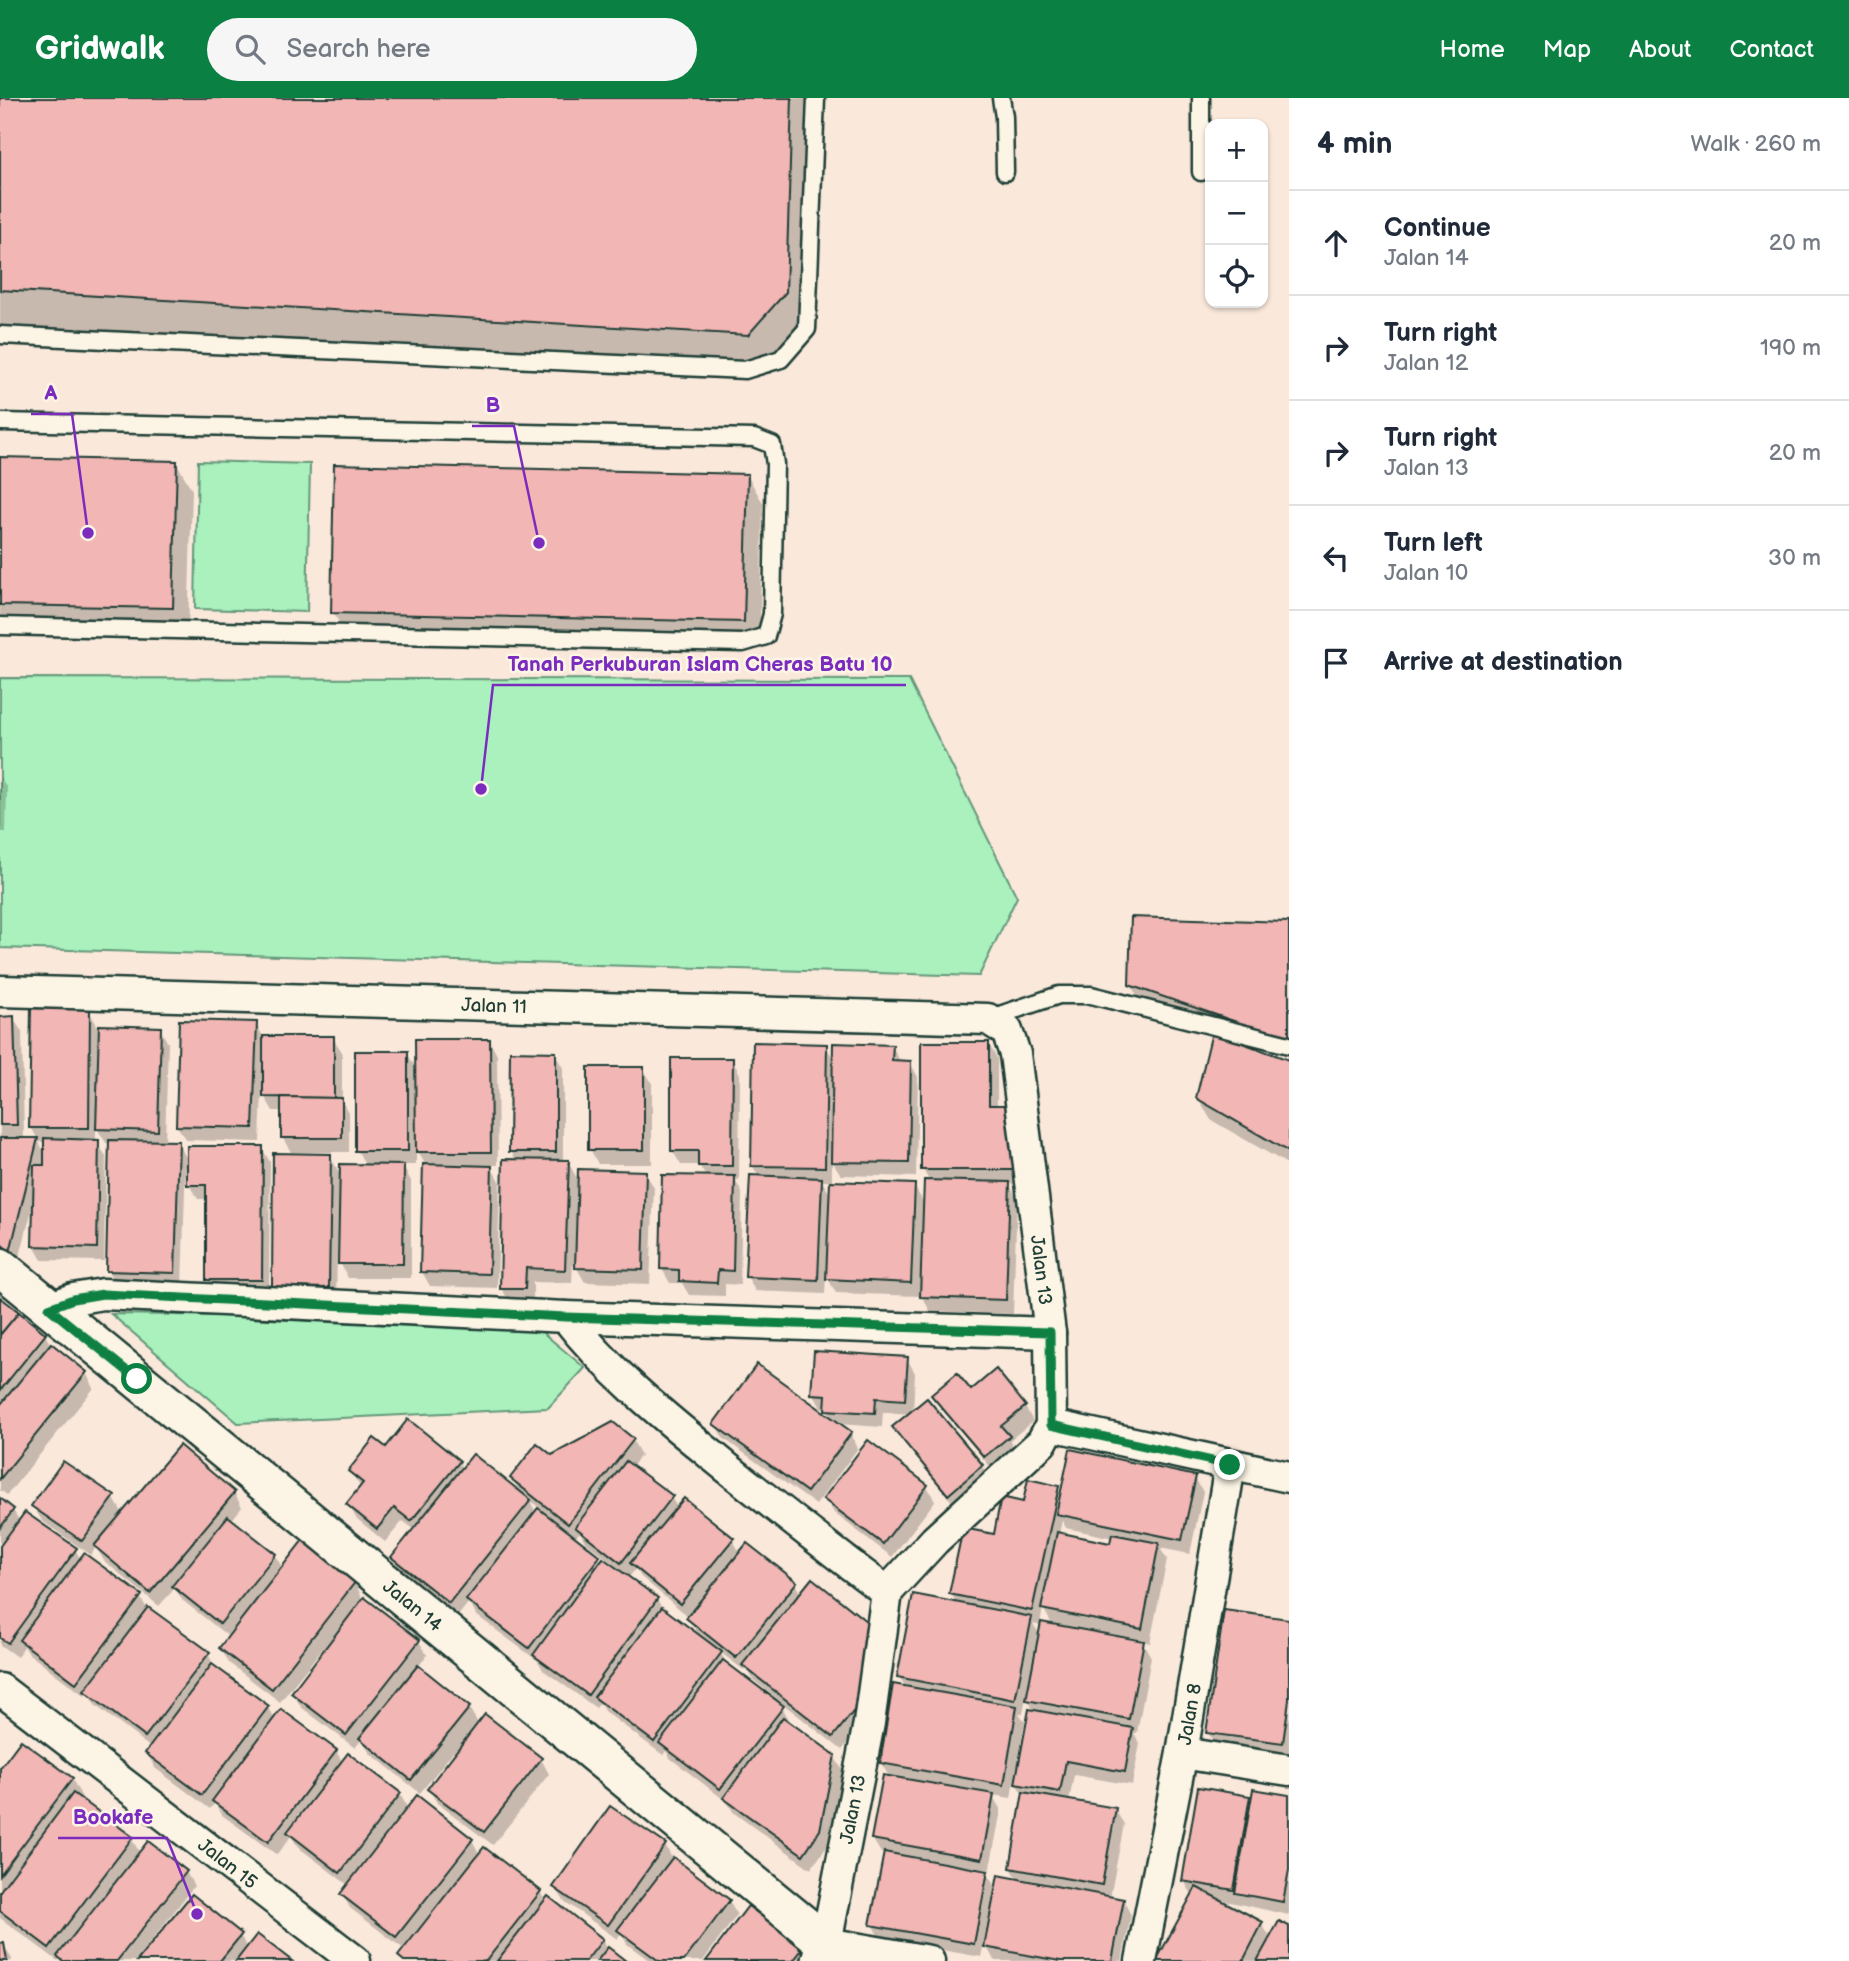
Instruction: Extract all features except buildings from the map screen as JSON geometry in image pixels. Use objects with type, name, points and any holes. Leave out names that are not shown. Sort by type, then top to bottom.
[{"type":"street","name":"Jalan 11","points":[[0,991],[988,1019]]},
{"type":"street","name":"Jalan 13","points":[[988,1019],[1007,1031],[1015,1054],[1050,1332],[1051,1425]]},
{"type":"street","name":"Jalan 14","points":[[0,1268],[823,1952]]},
{"type":"street","points":[[49,1308],[73,1299],[103,1294],[566,1317],[1050,1332]]},
{"type":"street","points":[[566,1317],[582,1338],[658,1411],[838,1556],[887,1592],[935,1540],[1042,1442],[1051,1425],[1289,1477]]},
{"type":"street","name":"Jalan 8","points":[[1142,1961],[1182,1753],[1230,1465]]},
{"type":"street","name":"Jalan 13","points":[[823,1952],[869,1723],[887,1592]]},
{"type":"street","name":"Jalan 15","points":[[0,1689],[355,1961]]},
{"type":"street","points":[[1182,1753],[1289,1770]]},
{"type":"street","points":[[823,1952],[929,1961]]},
{"type":"lane","points":[[0,335],[745,370],[780,359],[807,329],[816,98]]},
{"type":"lane","points":[[1002,98],[1005,172]]},
{"type":"lane","points":[[1200,98],[1201,172]]},
{"type":"lane","points":[[0,422],[754,438],[772,445],[775,464],[772,614],[766,636],[743,643],[0,626]]},
{"type":"lane","points":[[988,1019],[1059,995],[1091,995],[1289,1045]]},
{"type":"green space","points":[[198,461],[310,464],[307,612],[195,609]]},
{"type":"green space","points":[[0,678],[909,680],[1017,897],[979,976],[0,948]]},
{"type":"green space","points":[[111,1314],[529,1321],[585,1368],[548,1408],[238,1423]]},
{"type":"place","name":"A","points":[[88,533]]},
{"type":"place","name":"B","points":[[539,543]]},
{"type":"place","name":"Tanah Perkuburan Islam Cheras Batu 10","points":[[481,789]]},
{"type":"place","name":"Bookafe","points":[[197,1914]]},
{"type":"route","points":[[137,1379],[49,1308],[73,1299],[103,1294],[566,1317],[1050,1332],[1051,1425],[1230,1465]]}]
